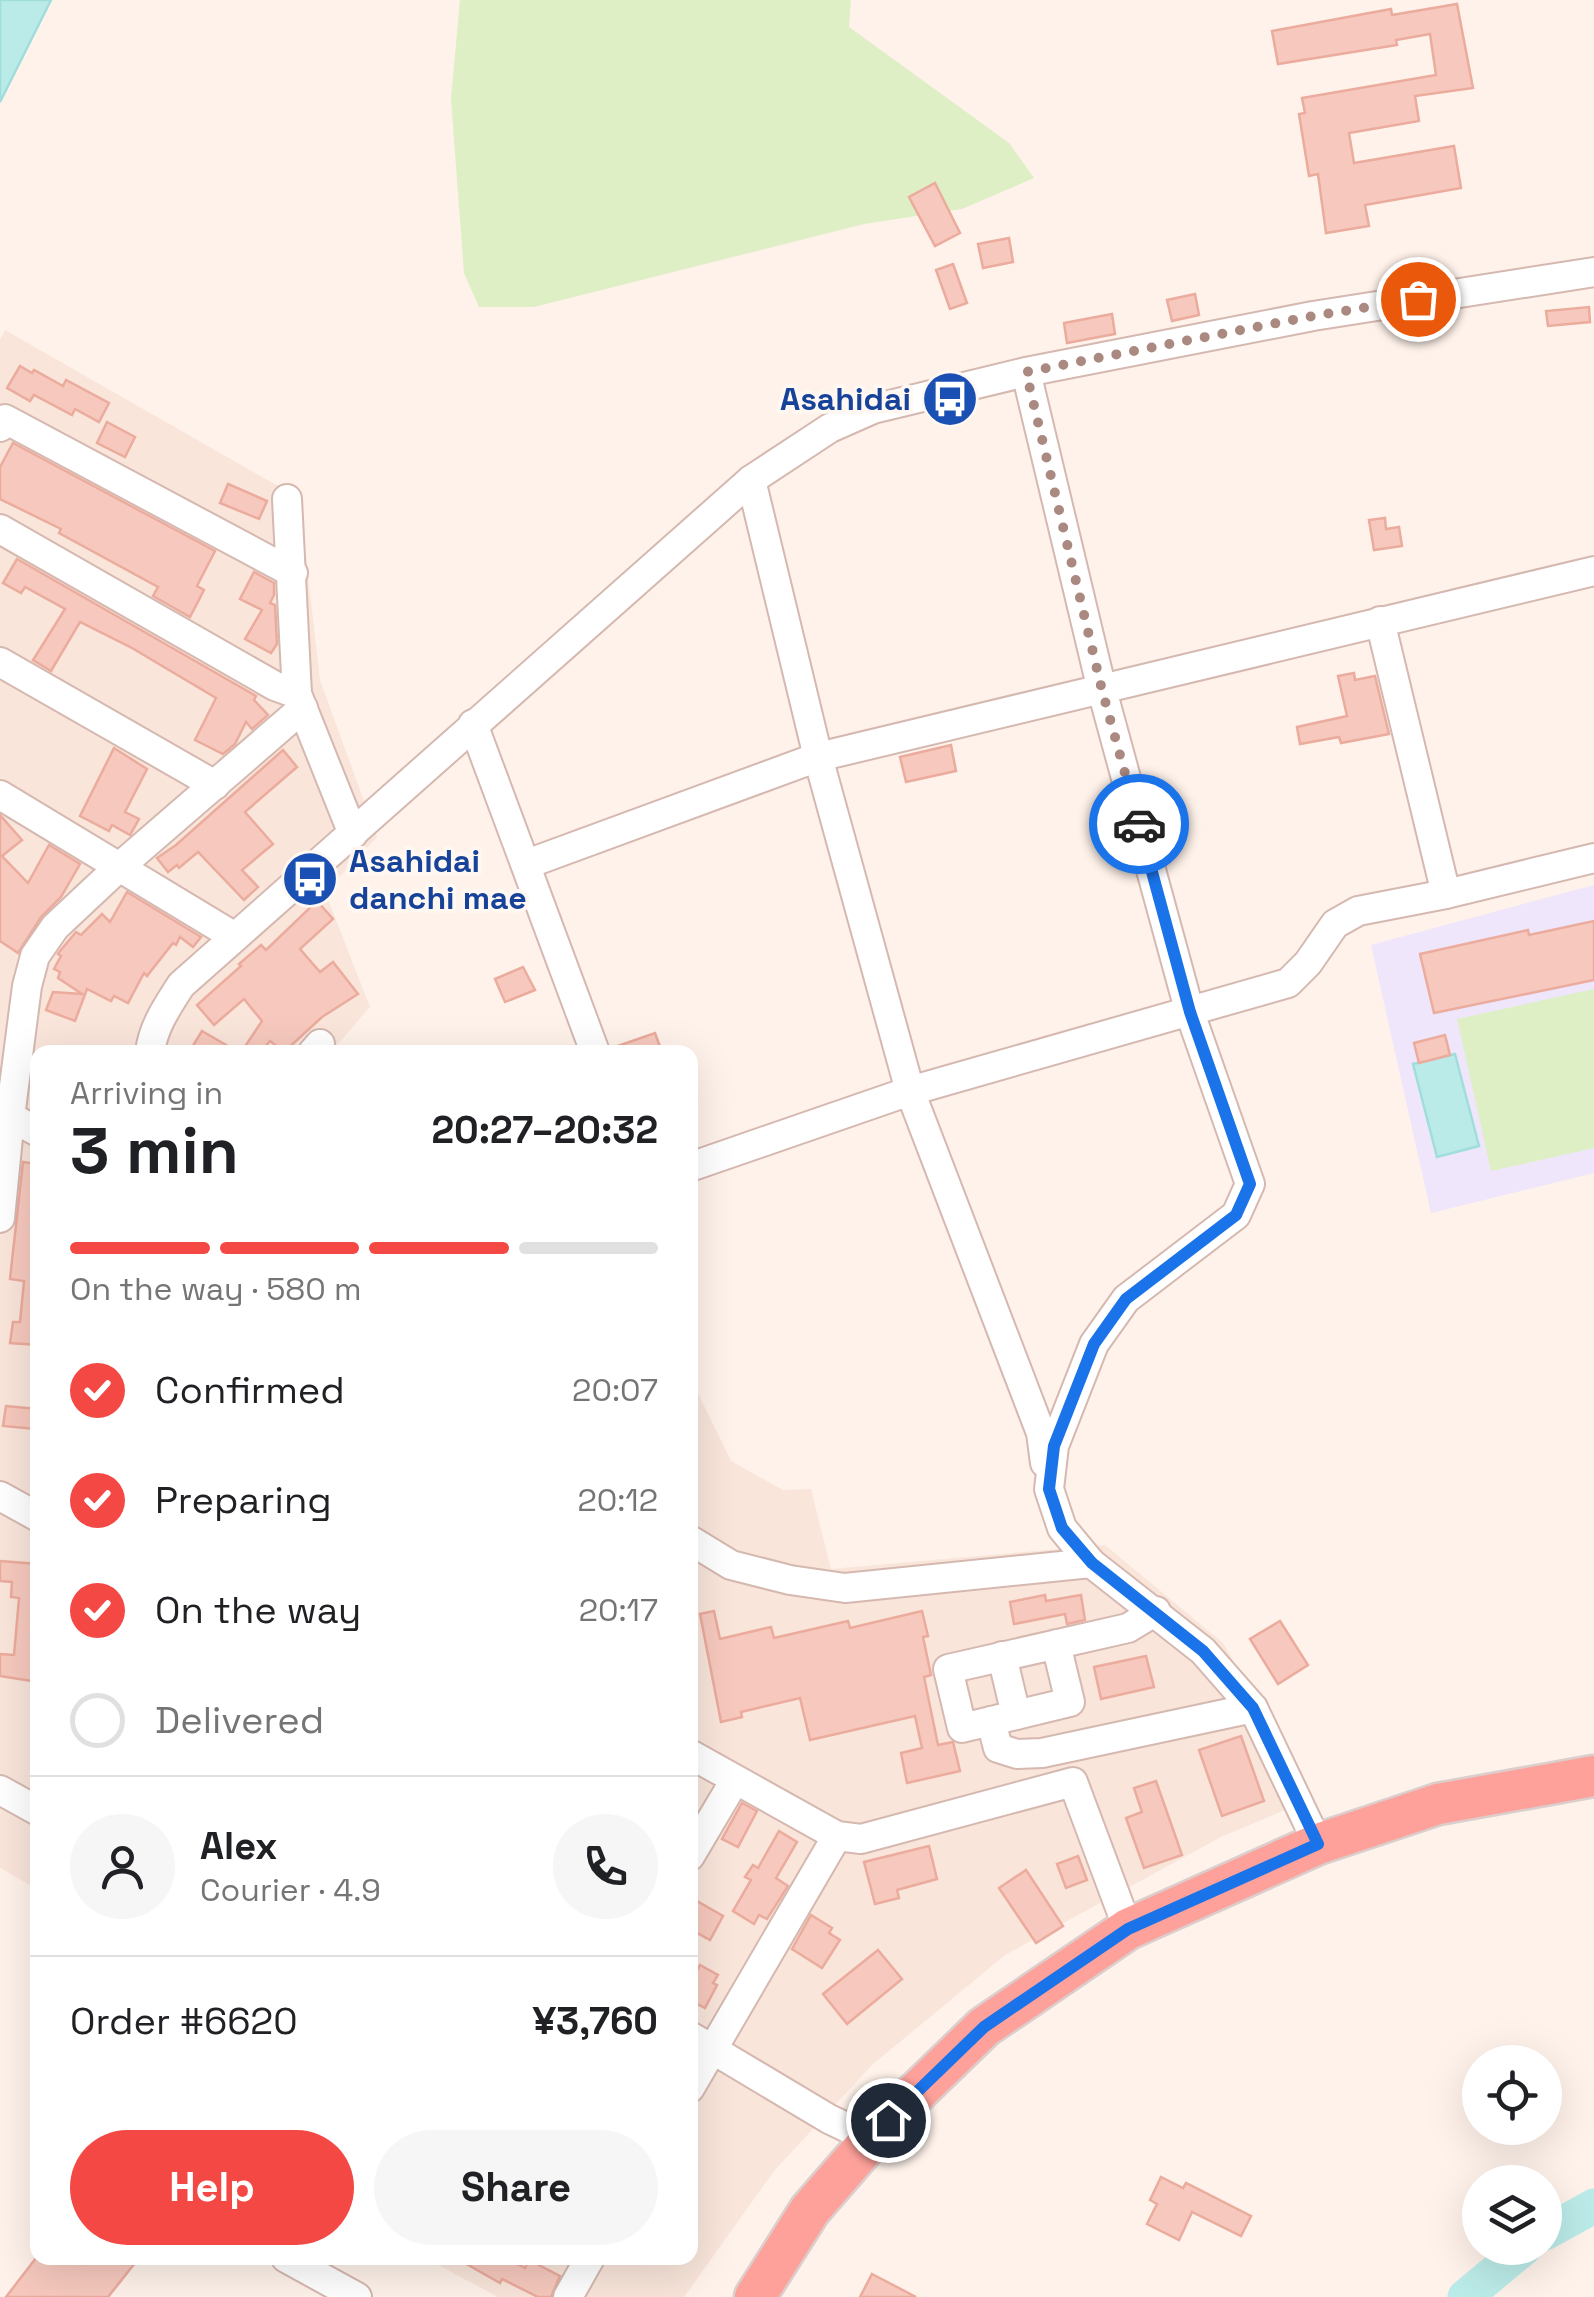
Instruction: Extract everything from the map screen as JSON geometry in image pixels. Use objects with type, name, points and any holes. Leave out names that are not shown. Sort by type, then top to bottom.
[{"type":"highway","points":[[755,2297],[810,2210],[870,2139],[984,2027],[1128,1929],[1318,1844],[1438,1804],[1594,1776]]},
{"type":"street","points":[[151,1045],[163,1012],[181,985],[751,480],[830,428],[874,409],[1026,372],[1313,316],[1594,272]]},
{"type":"street","points":[[1026,372],[1102,690],[1190,1012],[1250,1184],[1236,1215],[1126,1299],[1094,1344],[1054,1446],[1049,1489]]},
{"type":"street","points":[[0,426],[4,419],[294,572]]},
{"type":"street","points":[[751,480],[818,756],[910,1091],[1041,1432],[1049,1489],[1062,1528],[1092,1563],[1203,1651],[1253,1708],[1318,1844]]},
{"type":"street","points":[[287,500],[300,701],[352,834]]},
{"type":"street","points":[[0,528],[300,701]]},
{"type":"street","points":[[527,864],[818,756],[1594,571]]},
{"type":"street","points":[[1380,621],[1446,894]]},
{"type":"street","points":[[0,662],[215,785]]},
{"type":"street","points":[[0,1218],[5,1114],[35,956],[56,928],[118,868],[215,785],[300,701]]},
{"type":"street","points":[[472,724],[592,1045]]},
{"type":"street","points":[[4,804],[235,936]]},
{"type":"street","points":[[698,1165],[910,1091],[1288,983],[1308,964],[1335,924],[1358,911],[1594,858]]},
{"type":"street","points":[[5,1114],[30,1128]]},
{"type":"street","points":[[0,1496],[30,1513]]},
{"type":"street","points":[[698,1545],[731,1565],[790,1580],[845,1588],[1092,1563]]},
{"type":"street","points":[[1056,1644],[1070,1702],[962,1728],[948,1669],[1002,1656],[1056,1644],[1128,1628],[1156,1611]]},
{"type":"street","points":[[1002,1656],[1004,1718],[998,1748],[1017,1754],[1042,1754],[1253,1708]]},
{"type":"street","points":[[698,1759],[838,1836],[860,1839],[1074,1782],[1128,1929]]},
{"type":"street","points":[[698,1842],[735,1780]]},
{"type":"street","points":[[0,1790],[30,1807]]},
{"type":"street","points":[[838,1836],[702,2043],[870,2139]]},
{"type":"street","points":[[299,2265],[357,2297]]},
{"type":"street","points":[[568,2297],[579,2265]]},
{"type":"shaded area","points":[[5,330],[299,498],[320,680],[377,837],[325,892],[370,1007],[337,1045],[30,1045],[30,1885],[0,1868],[0,340]]},
{"type":"shaded area","points":[[1594,885],[1594,1173],[1431,1213],[1371,945]]},
{"type":"shaded area","points":[[698,1393],[731,1461],[783,1490],[811,1489],[831,1569],[1105,1545],[1223,1643],[1313,1798],[1221,1837],[1005,1955],[872,2065],[774,2171],[684,2297],[498,2297],[438,2265],[698,2265]]},
{"type":"green space","points":[[460,0],[851,0],[849,27],[1009,143],[1034,178],[962,209],[864,224],[534,307],[479,307],[464,273],[451,99]]},
{"type":"green space","points":[[1594,989],[1594,1148],[1491,1171],[1457,1019]]},
{"type":"water","points":[[0,0],[51,0],[0,102]]},
{"type":"water","points":[[1455,1054],[1479,1146],[1437,1157],[1413,1064]]},
{"type":"building","points":[[1457,4],[1473,88],[1415,96],[1419,121],[1349,133],[1354,163],[1454,146],[1461,188],[1365,205],[1369,226],[1326,233],[1318,174],[1309,176],[1299,114],[1305,113],[1302,98],[1436,75],[1430,34],[1396,40],[1397,45],[1278,64],[1272,31],[1391,9],[1392,15]]},
{"type":"building","points":[[935,183],[960,233],[935,246],[909,197]]},
{"type":"building","points":[[1009,238],[1013,262],[983,268],[978,244]]},
{"type":"building","points":[[953,264],[967,303],[950,309],[936,270]]},
{"type":"building","points":[[1195,294],[1199,315],[1172,321],[1167,300]]},
{"type":"building","points":[[1589,307],[1590,322],[1548,326],[1546,311]]},
{"type":"building","points":[[1112,314],[1115,334],[1067,343],[1064,323]]},
{"type":"building","points":[[20,366],[63,386],[66,380],[109,403],[99,422],[75,409],[72,415],[34,395],[30,401],[7,388]]},
{"type":"building","points":[[107,422],[135,437],[125,457],[97,443]]},
{"type":"building","points":[[13,443],[215,551],[197,586],[204,590],[190,617],[153,596],[158,587],[59,533],[61,529],[0,499],[0,467]]},
{"type":"building","points":[[228,484],[267,501],[259,519],[220,503]]},
{"type":"building","points":[[1385,518],[1386,529],[1399,527],[1402,546],[1374,550],[1369,520]]},
{"type":"building","points":[[17,559],[256,696],[254,700],[268,715],[252,729],[246,722],[235,744],[223,754],[195,740],[216,698],[80,622],[51,671],[33,660],[65,609],[25,587],[21,593],[3,583]]},
{"type":"building","points":[[254,572],[274,583],[270,603],[275,605],[277,644],[271,653],[245,639],[262,610],[240,599]]},
{"type":"building","points":[[1354,673],[1355,680],[1375,676],[1389,734],[1341,743],[1339,737],[1300,744],[1297,727],[1347,716],[1338,676]]},
{"type":"building","points":[[951,745],[956,771],[906,782],[900,757]]},
{"type":"building","points":[[114,748],[147,769],[125,812],[139,819],[130,835],[112,825],[109,831],[80,816]]},
{"type":"building","points":[[283,750],[297,767],[245,812],[273,844],[242,870],[258,887],[244,900],[198,852],[168,872],[157,858]]},
{"type":"building","points":[[0,815],[22,840],[2,856],[28,883],[49,845],[80,864],[61,897],[41,917],[18,953],[0,941]]},
{"type":"building","points":[[127,892],[201,937],[193,947],[180,937],[176,945],[173,943],[147,976],[144,973],[128,1003],[114,996],[111,1001],[87,989],[75,1021],[46,1010],[53,992],[82,994],[58,978],[60,972],[54,969],[60,951],[76,932],[81,935],[102,914],[110,922]]},
{"type":"building","points":[[317,901],[333,919],[300,949],[320,972],[333,962],[358,994],[322,1017],[292,1045],[275,1045],[270,1041],[267,1045],[246,1045],[262,1021],[244,999],[214,1025],[197,1005],[261,945],[266,950]]},
{"type":"building","points":[[1594,921],[1594,980],[1434,1013],[1420,954],[1528,930],[1529,935]]},
{"type":"building","points":[[523,967],[535,990],[505,1002],[495,979]]},
{"type":"building","points":[[202,1031],[226,1045],[193,1045]]},
{"type":"building","points":[[655,1033],[659,1045],[621,1045]]},
{"type":"building","points":[[1445,1035],[1450,1055],[1419,1063],[1414,1043]]},
{"type":"building","points":[[23,1162],[30,1163],[30,1344],[10,1343],[13,1322],[20,1322],[24,1281],[10,1279]]},
{"type":"building","points":[[6,1406],[30,1408],[30,1429],[3,1426]]},
{"type":"building","points":[[0,1561],[30,1563],[30,1681],[0,1676],[0,1654],[14,1655],[19,1598],[11,1597],[12,1582],[0,1581]]},
{"type":"building","points":[[1045,1595],[1046,1601],[1081,1595],[1085,1620],[1067,1624],[1065,1614],[1014,1624],[1010,1602]]},
{"type":"building","points":[[714,1611],[720,1639],[771,1627],[774,1638],[848,1621],[850,1628],[922,1611],[931,1675],[924,1677],[938,1745],[953,1742],[960,1771],[907,1783],[901,1753],[922,1748],[915,1716],[810,1740],[800,1698],[741,1712],[742,1717],[721,1722],[700,1614]]},
{"type":"building","points":[[1280,1621],[1308,1665],[1278,1684],[1250,1639]]},
{"type":"building","points":[[1146,1656],[1154,1687],[1101,1699],[1094,1667]]},
{"type":"building","points":[[1241,1736],[1264,1801],[1222,1816],[1199,1750]]},
{"type":"building","points":[[1156,1781],[1182,1855],[1144,1868],[1126,1818],[1142,1812],[1134,1788]]},
{"type":"building","points":[[742,1803],[757,1811],[738,1847],[722,1839]]},
{"type":"building","points":[[779,1831],[797,1842],[776,1878],[788,1886],[767,1919],[759,1915],[754,1924],[733,1911],[751,1880],[745,1877],[753,1865],[758,1868]]},
{"type":"building","points":[[929,1846],[937,1879],[897,1890],[899,1898],[875,1904],[864,1862]]},
{"type":"building","points":[[1078,1856],[1087,1880],[1066,1888],[1057,1864]]},
{"type":"building","points":[[1026,1870],[1063,1926],[1036,1943],[999,1888]]},
{"type":"building","points":[[698,1902],[723,1916],[710,1940],[698,1933]]},
{"type":"building","points":[[811,1915],[832,1928],[829,1933],[840,1940],[822,1968],[792,1949]]},
{"type":"building","points":[[878,1950],[902,1979],[847,2024],[823,1994]]},
{"type":"building","points":[[700,1965],[718,1975],[705,2008],[698,2004]]},
{"type":"building","points":[[1161,2177],[1183,2188],[1186,2183],[1251,2216],[1241,2236],[1192,2212],[1179,2240],[1147,2224],[1157,2204],[1150,2200]]},
{"type":"building","points":[[31,2265],[133,2265],[108,2297],[6,2297]]},
{"type":"building","points":[[468,2265],[539,2265],[560,2276],[551,2297],[538,2297],[502,2279],[500,2283]]},
{"type":"building","points":[[872,2274],[916,2297],[860,2297]]},
{"type":"waterway","points":[[1562,2224],[1594,2206]]},
{"type":"waterway","points":[[1465,2297],[1504,2265]]},
{"type":"way so far","points":[[1139,824],[1102,690],[1026,372],[1418,299]]},
{"type":"place","name":"Asahidai","points":[[950,399]]},
{"type":"place","name":"Asahidai danchi mae","points":[[310,879]]},
{"type":"route","points":[[888,2120],[984,2027],[1128,1929],[1318,1844],[1253,1708],[1203,1651],[1092,1563],[1062,1528],[1049,1489],[1054,1446],[1094,1344],[1126,1299],[1236,1215],[1250,1184],[1190,1012],[1139,824]]}]
